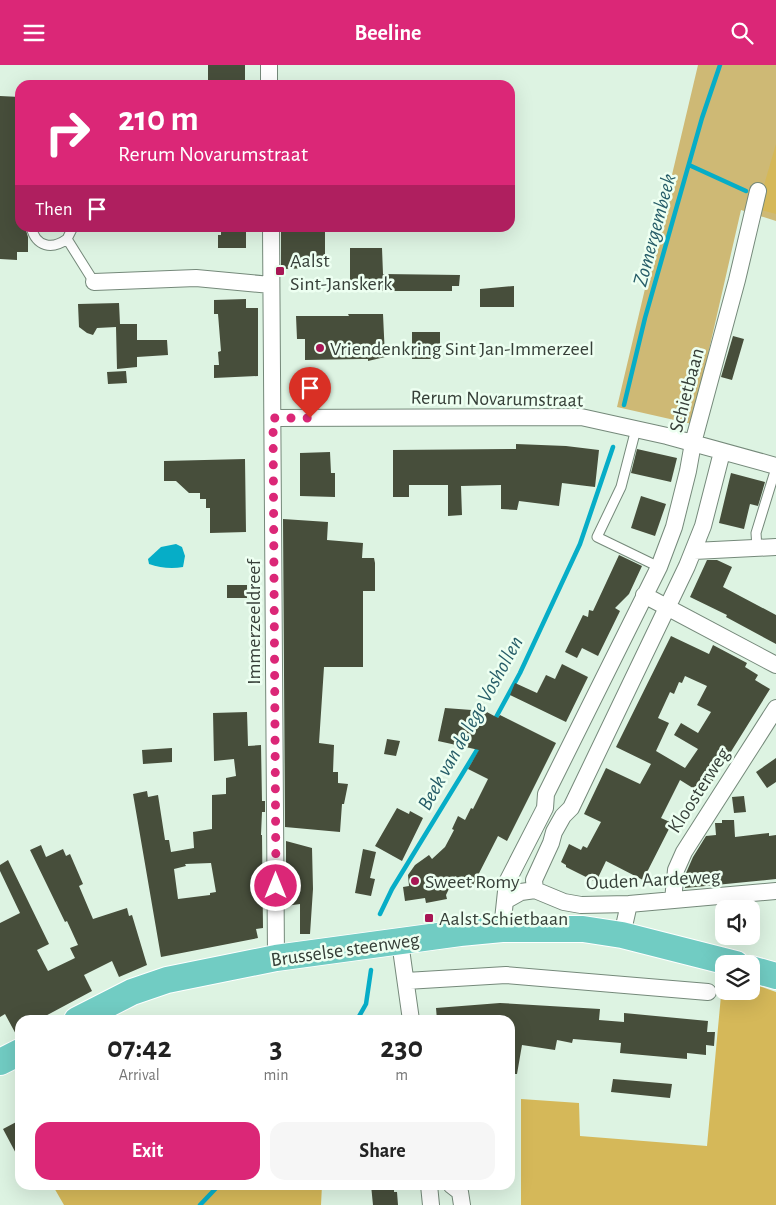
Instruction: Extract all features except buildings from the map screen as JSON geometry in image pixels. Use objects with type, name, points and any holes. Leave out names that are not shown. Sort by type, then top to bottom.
[{"type":"main road","name":"Brusselse steenweg","points":[[86,1015],[132,991],[167,980],[276,958],[502,929],[583,929],[622,935],[715,959]]},
{"type":"main road","points":[[760,972],[776,976]]},
{"type":"main road","points":[[0,1062],[15,1054]]},
{"type":"street","points":[[269,65],[269,80]]},
{"type":"street","name":"Schietbaan","points":[[502,929],[507,882],[545,808],[546,794],[659,567],[674,527],[757,197]]},
{"type":"street","name":"Immerzeeldreef","points":[[271,232],[276,958]]},
{"type":"street","points":[[94,282],[196,278],[271,285]]},
{"type":"street","name":"Rerum Novarumstraat","points":[[273,418],[581,417],[694,443],[776,467]]},
{"type":"street","points":[[505,901],[521,892],[535,890],[534,880],[554,832],[563,816],[572,808],[694,551],[703,526],[722,452]]},
{"type":"street","points":[[694,551],[756,541],[776,547]]},
{"type":"street","points":[[644,595],[776,665]]},
{"type":"street","name":"Kloosterweg","points":[[673,900],[676,870],[684,851],[776,708]]},
{"type":"street","points":[[545,808],[563,816]]},
{"type":"street","name":"Ouden Aardeweg","points":[[535,890],[564,902],[581,905],[629,904],[776,891]]},
{"type":"street","points":[[622,935],[629,904]]},
{"type":"street","points":[[400,942],[410,1015]]},
{"type":"street","name":"Brusselse steenweg","points":[[406,981],[506,975],[708,992]]},
{"type":"street","points":[[431,1205],[433,1190]]},
{"type":"street","points":[[457,1190],[460,1192],[462,1205]]},
{"type":"lane","points":[[33,232],[36,240],[48,245],[58,246],[67,239],[70,232]]},
{"type":"lane","points":[[67,239],[94,282]]},
{"type":"lane","points":[[636,429],[621,487],[597,537],[659,567]]},
{"type":"lane","points":[[756,541],[776,467]]},
{"type":"shaded area","points":[[698,65],[776,65],[776,221],[741,210],[692,424],[617,407]]},
{"type":"shaded area","points":[[776,144],[776,214],[757,209]]},
{"type":"shaded area","points":[[760,986],[776,992],[776,1205],[521,1205],[521,1099],[579,1103],[580,1136],[707,1146],[721,1000],[760,1000]]},
{"type":"shaded area","points":[[55,1190],[322,1190],[321,1205],[64,1205]]},
{"type":"water","points":[[176,544],[182,547],[185,556],[183,567],[166,568],[149,564],[148,559],[161,547]]},
{"type":"waterway","name":"Zomergembeek","points":[[624,405],[645,318],[702,118],[720,65]]},
{"type":"waterway","points":[[689,165],[746,191]]},
{"type":"waterway","name":"Beek van de lege Voshollen","points":[[494,721],[520,673],[580,544],[613,447]]},
{"type":"waterway","name":"Beek van de lege Voshollen","points":[[380,914],[392,889],[480,745]]},
{"type":"waterway","name":"Beek van de lege Voshollen","points":[[360,1015],[366,1004],[371,970]]},
{"type":"waterway","name":"Beek van de lege Voshollen","points":[[200,1205],[214,1190]]},
{"type":"place","name":"Aalst Sint-Janskerk","points":[[280,271]]},
{"type":"place","name":"Vriendenkring Sint Jan-Immerzeel","points":[[320,348]]},
{"type":"place","name":"Sweet Romy","points":[[415,881]]},
{"type":"place","name":"Aalst Schietbaan","points":[[429,918]]},
{"type":"route","points":[[276,886],[273,418],[310,418]]}]
